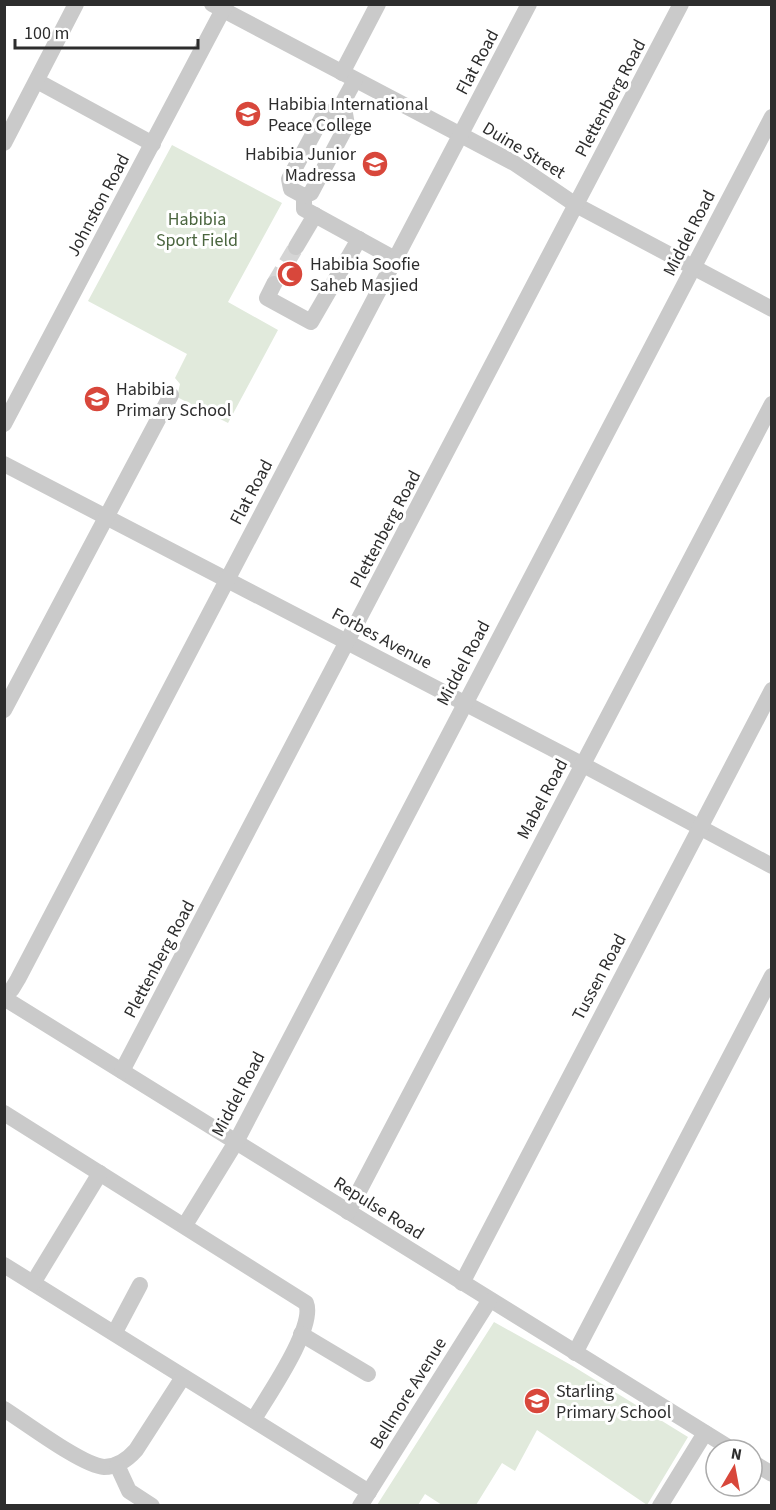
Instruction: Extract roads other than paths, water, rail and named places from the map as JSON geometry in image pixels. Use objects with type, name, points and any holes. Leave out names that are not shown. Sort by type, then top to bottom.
[{"type":"street","points":[[4,143],[76,4]]},
{"type":"street","points":[[304,196],[311,193],[346,125],[342,109],[349,76],[378,4]]},
{"type":"street","name":"Flat Road","points":[[4,996],[18,979],[529,4]]},
{"type":"street","name":"Plettenberg Road","points":[[122,1071],[681,4]]},
{"type":"street","name":"Duine Street","points":[[220,6],[529,172],[576,205],[771,309]]},
{"type":"street","name":"Johnston Road","points":[[4,424],[153,144],[220,6]]},
{"type":"street","points":[[37,81],[153,144]]},
{"type":"street","points":[[304,196],[291,189],[290,179],[324,114],[342,109]]},
{"type":"street","name":"Middel Road","points":[[185,1225],[236,1142],[771,117]]},
{"type":"street","points":[[304,196],[304,209],[395,259]]},
{"type":"street","points":[[296,247],[315,215]]},
{"type":"street","points":[[274,284],[267,298],[311,322],[358,239]]},
{"type":"street","points":[[4,710],[171,394]]},
{"type":"street","name":"Mabel Road","points":[[348,1212],[771,404]]},
{"type":"street","name":"Forbes Avenue","points":[[4,464],[583,764],[771,866]]},
{"type":"street","name":"Tussen Road","points":[[462,1283],[771,690]]},
{"type":"street","points":[[575,1353],[771,976]]},
{"type":"street","name":"Repulse Road","points":[[4,996],[713,1438]]},
{"type":"street","points":[[4,1113],[304,1300],[309,1312],[301,1334],[254,1419]]},
{"type":"street","points":[[33,1282],[100,1173]]},
{"type":"street","points":[[4,1265],[254,1419],[365,1499]]},
{"type":"street","points":[[115,1332],[141,1285]]},
{"type":"street","name":"Bellmore Avenue","points":[[365,1499],[489,1300]]},
{"type":"street","points":[[301,1334],[368,1374]]},
{"type":"street","points":[[4,1409],[88,1463],[104,1467],[117,1465],[136,1450],[183,1377]]},
{"type":"street","points":[[662,1505],[705,1433]]},
{"type":"street","points":[[117,1465],[129,1491],[152,1506]]},
{"type":"tunnel","points":[[274,284],[296,247]]},
{"type":"place","name":"Habibia International Peace College","points":[[248,114]]},
{"type":"place","name":"Habibia Junior Madressa","points":[[375,164]]},
{"type":"place","name":"Habibia Soofie Saheb Masjied","points":[[290,274]]},
{"type":"place","name":"Habibia Primary School","points":[[97,399]]},
{"type":"place","name":"Starling Primary School","points":[[537,1401]]},
{"type":"park label","name":"Habibia Sport Field","points":[[197,229]]}]
